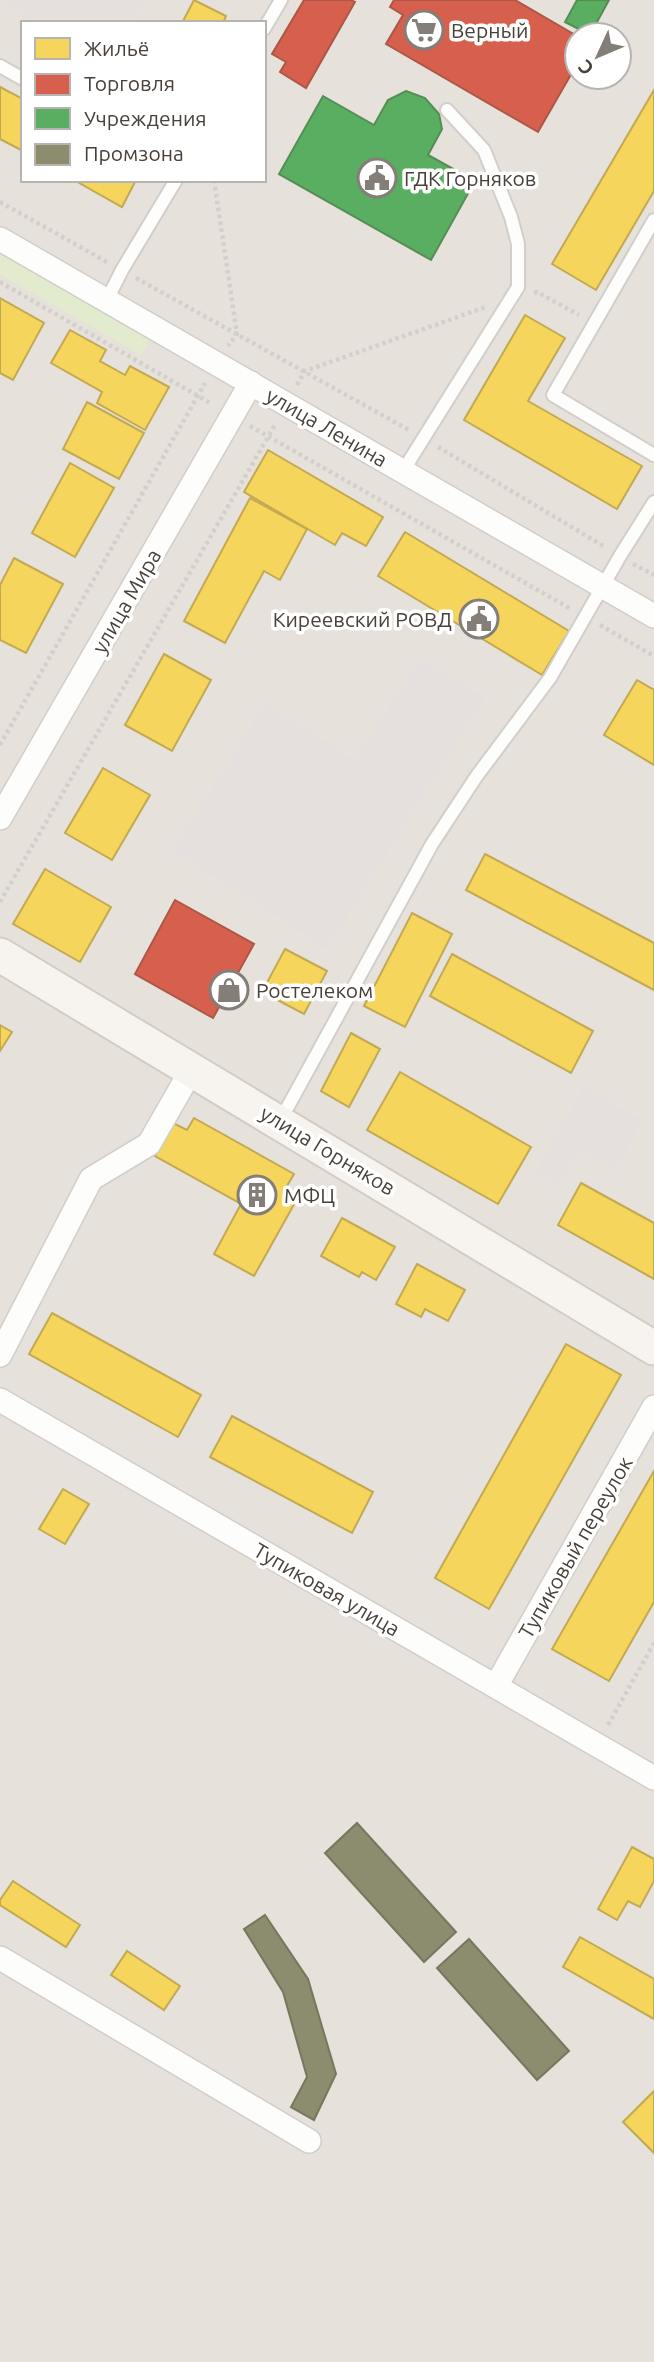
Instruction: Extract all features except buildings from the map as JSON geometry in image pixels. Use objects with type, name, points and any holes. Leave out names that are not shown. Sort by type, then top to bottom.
[{"type":"main road","name":"улица Горняков","points":[[0,955],[654,1348]]},
{"type":"street","name":"улица Ленина","points":[[0,239],[654,616]]},
{"type":"street","name":"улица Мира","points":[[0,818],[251,383]]},
{"type":"street","points":[[0,1355],[91,1179],[149,1144],[192,1069]]},
{"type":"street","name":"Тупиковая улица","points":[[0,1400],[596,1744],[652,1772]]},
{"type":"street","name":"Тупиковый переулок","points":[[496,1686],[654,1408]]},
{"type":"street","points":[[0,1958],[309,2141]]},
{"type":"lane","points":[[266,26],[281,0]]},
{"type":"lane","points":[[0,66],[21,78]]},
{"type":"lane","points":[[403,471],[518,287],[518,244],[511,217],[484,150],[447,110]]},
{"type":"lane","points":[[107,300],[121,270],[175,182]]},
{"type":"lane","points":[[654,220],[553,395],[654,455]]},
{"type":"lane","points":[[280,1121],[432,844],[476,777],[550,678],[654,502]]},
{"type":"path","points":[[0,745],[216,363],[237,334],[214,182]]},
{"type":"path","points":[[0,202],[305,370],[654,575]]},
{"type":"path","points":[[0,282],[654,656]]},
{"type":"path","points":[[0,902],[305,370],[512,298],[537,292],[594,323]]},
{"type":"path","points":[[596,1744],[654,1643]]},
{"type":"shaded area","points":[[0,0],[654,0],[654,2362],[0,2362]]},
{"type":"shaded area","points":[[3,0],[145,0],[133,21],[39,21]]},
{"type":"shaded area","points":[[420,657],[485,698],[327,949],[172,851],[265,703],[355,760]]},
{"type":"shaded area","points":[[584,1087],[642,1120],[615,1170],[578,1149],[558,1185],[536,1172]]},
{"type":"green space","points":[[0,251],[151,338],[141,355],[0,274]]},
{"type":"place","name":"Верный","points":[[424,30]]},
{"type":"place","name":"ГДК Горняков","points":[[377,178]]},
{"type":"place","name":"Киреевский РОВД","points":[[479,619]]},
{"type":"place","name":"Ростелеком","points":[[229,990]]},
{"type":"place","name":"МФЦ","points":[[257,1195]]}]
